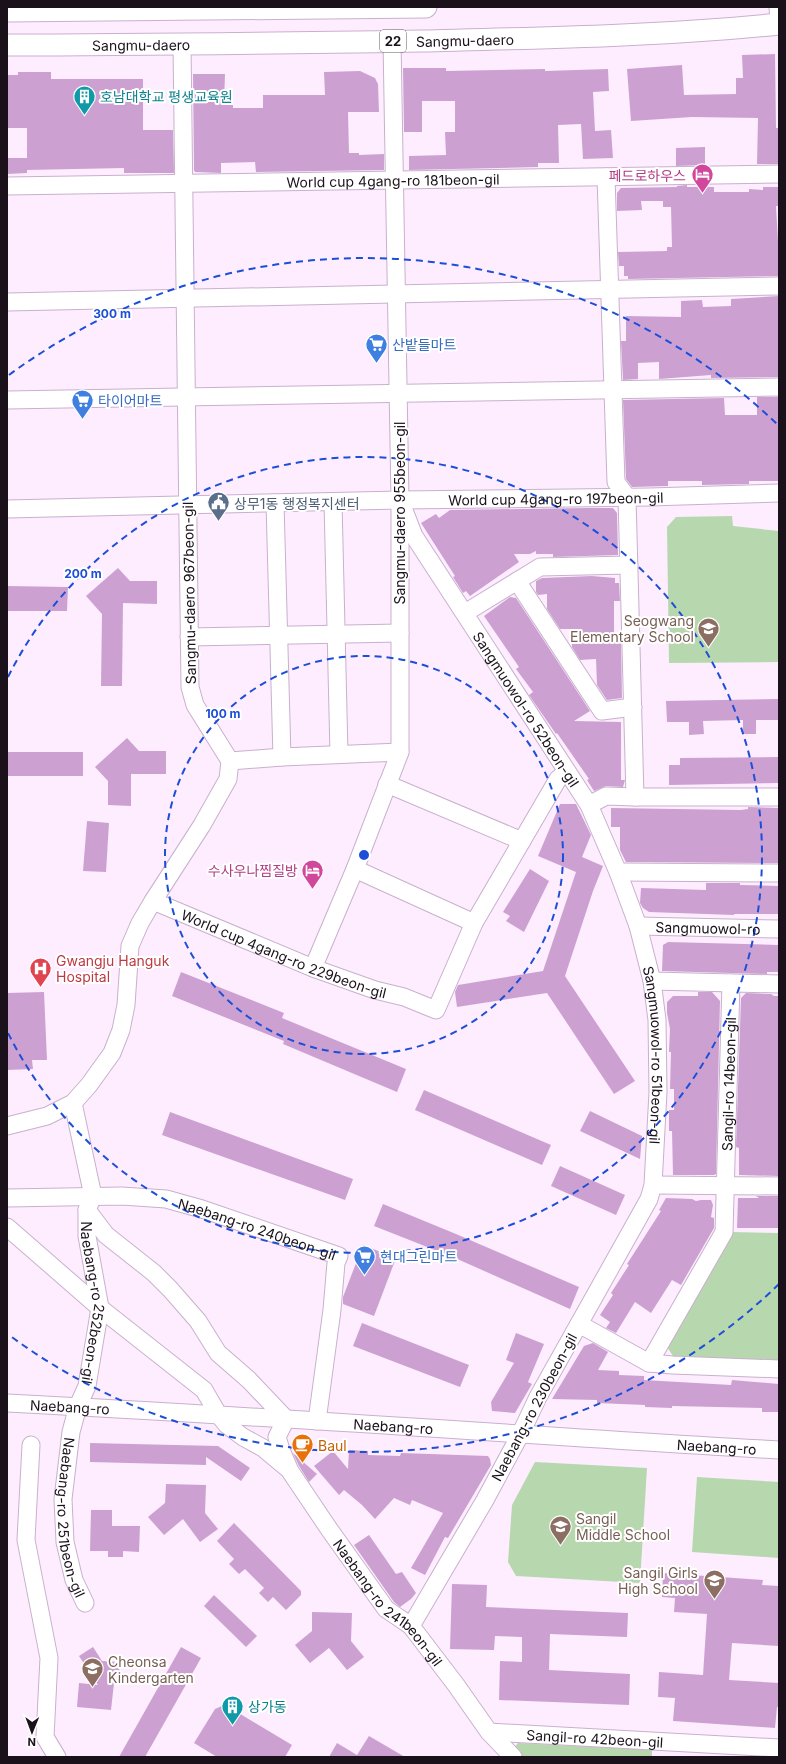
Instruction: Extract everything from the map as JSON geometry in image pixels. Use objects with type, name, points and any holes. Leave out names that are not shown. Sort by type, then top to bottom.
[{"type":"main road","points":[[7,11],[426,7]]},
{"type":"main road","name":"Sangmu-daero","points":[[7,45],[182,45],[547,38],[743,28],[779,24]]},
{"type":"street","points":[[778,7],[779,20]]},
{"type":"street","name":"Sangmu-daero 955beon-gil","points":[[314,968],[355,869],[400,752],[400,500],[392,41]]},
{"type":"street","name":"Sangmu-daero 967beon-gil","points":[[182,45],[186,505],[190,687],[195,705],[230,761]]},
{"type":"street","name":"World cup 4gang-ro 181beon-gil","points":[[7,186],[779,174]]},
{"type":"street","points":[[606,177],[616,482],[627,497],[635,796]]},
{"type":"street","points":[[7,302],[779,286]]},
{"type":"street","points":[[7,400],[613,391],[779,387]]},
{"type":"street","name":"World cup 4gang-ro 197beon-gil","points":[[7,509],[779,493]]},
{"type":"street","name":"Sangmuowol-ro 52beon-gil","points":[[400,500],[414,536],[589,805],[618,872],[638,926]]},
{"type":"street","points":[[333,502],[339,754]]},
{"type":"street","points":[[275,503],[282,757]]},
{"type":"street","points":[[465,613],[540,567],[629,566]]},
{"type":"street","points":[[517,580],[602,711],[633,707]]},
{"type":"street","points":[[189,637],[400,633]]},
{"type":"street","points":[[7,1126],[47,1116],[73,1103],[90,1085],[112,1053],[121,1030],[126,1005],[130,946],[140,922],[222,791],[228,779],[230,761],[282,757],[400,752]]},
{"type":"street","name":"World cup 4gang-ro 229beon-gil","points":[[153,901],[314,968],[375,990],[404,997],[436,1010],[474,923],[558,780],[567,772]]},
{"type":"street","points":[[387,784],[522,841]]},
{"type":"street","points":[[589,805],[606,796],[779,797]]},
{"type":"street","points":[[355,869],[474,923]]},
{"type":"street","points":[[618,872],[779,873]]},
{"type":"street","name":"Sangmuowol-ro","points":[[638,926],[779,929]]},
{"type":"street","name":"Sangmuowol-ro 51beon-gil","points":[[638,926],[652,981],[657,1020],[658,1092],[653,1185]]},
{"type":"street","points":[[652,981],[779,984]]},
{"type":"street","name":"Sangil-ro 14beon-gil","points":[[649,1363],[724,1232],[731,983]]},
{"type":"street","name":"Naebang-ro 252beon-gil","points":[[73,1103],[90,1203],[87,1236],[100,1308],[88,1386],[78,1406]]},
{"type":"street","points":[[653,1185],[779,1186]]},
{"type":"street","name":"Naebang-ro 230beon-gil","points":[[411,1626],[485,1500],[520,1435],[538,1397],[649,1199],[653,1185]]},
{"type":"street","name":"Naebang-ro 240beon-gil","points":[[7,1198],[90,1203],[142,1197],[178,1202],[340,1256],[336,1263],[332,1310],[317,1421]]},
{"type":"street","points":[[90,1203],[106,1235],[154,1273],[170,1289],[198,1321],[218,1353],[254,1386],[286,1419]]},
{"type":"street","name":"Naebang-ro 241beon-gil","points":[[7,1227],[100,1308],[204,1390],[227,1426],[243,1438],[263,1448],[290,1471]]},
{"type":"street","points":[[578,1324],[649,1363],[779,1369]]},
{"type":"street","name":"Naebang-ro","points":[[7,1403],[218,1414],[520,1435],[779,1450]]},
{"type":"street","name":"Naebang-ro 251beon-gil","points":[[78,1406],[70,1432],[63,1499],[65,1542],[74,1580],[85,1603]]},
{"type":"street","name":"Naebang-ro 241beon-gil","points":[[286,1419],[277,1436],[277,1441],[290,1471],[329,1530],[386,1609],[411,1626],[456,1685],[488,1732],[513,1757]]},
{"type":"street","points":[[31,1445],[26,1540],[49,1658],[45,1737],[57,1757]]},
{"type":"street","name":"Sangil-ro 42beon-gil","points":[[488,1732],[701,1750],[779,1748],[778,1757]]},
{"type":"green space","points":[[732,516],[733,526],[779,531],[779,662],[669,663],[667,527],[676,517]]},
{"type":"green space","points":[[733,1232],[779,1233],[779,1362],[675,1359],[667,1347]]},
{"type":"green space","points":[[535,1462],[647,1468],[640,1583],[516,1576],[508,1562],[512,1505]]},
{"type":"green space","points":[[697,1477],[779,1482],[779,1558],[692,1552]]},
{"type":"green space","points":[[518,1743],[652,1750],[652,1757],[520,1757],[513,1749]]},
{"type":"building","points":[[775,54],[776,128],[779,128],[779,164],[757,164],[758,118],[692,117],[631,121],[627,69],[682,65],[684,95],[736,94],[736,78],[743,78],[742,55]]},
{"type":"building","points":[[403,68],[446,68],[446,71],[545,69],[545,71],[608,69],[609,91],[593,92],[595,131],[611,130],[613,158],[583,159],[581,124],[558,125],[559,163],[538,163],[538,167],[409,170],[409,156],[446,155],[445,132],[455,132],[455,101],[422,101],[422,132],[404,132]]},
{"type":"building","points":[[360,71],[375,78],[378,84],[379,112],[348,112],[349,153],[359,153],[359,155],[384,154],[384,170],[256,172],[255,162],[221,163],[221,173],[195,172],[193,74],[225,74],[224,105],[233,105],[233,108],[263,108],[263,95],[325,95],[324,72]]},
{"type":"building","points":[[18,72],[51,72],[51,79],[143,79],[143,130],[173,130],[174,173],[124,173],[124,168],[27,170],[27,173],[7,174],[7,158],[27,158],[27,128],[7,128],[7,75],[18,75]]},
{"type":"building","points":[[705,147],[705,165],[676,166],[676,148]]},
{"type":"building","points":[[687,185],[687,187],[714,187],[714,192],[749,192],[749,189],[763,190],[763,187],[779,187],[779,206],[776,206],[779,241],[779,276],[628,279],[628,276],[624,276],[624,266],[619,266],[618,252],[667,251],[667,247],[672,247],[671,207],[663,207],[663,201],[641,201],[642,210],[617,211],[617,193],[621,188],[677,187]]},
{"type":"building","points":[[779,296],[779,377],[711,378],[711,375],[659,379],[659,362],[638,363],[638,379],[623,380],[621,341],[626,341],[626,316],[681,317],[681,301],[702,300],[703,307],[731,306],[731,299]]},
{"type":"building","points":[[757,397],[779,397],[779,481],[749,481],[749,484],[702,485],[702,481],[668,481],[668,486],[632,487],[626,479],[623,400],[724,398],[725,415],[757,415]]},
{"type":"building","points":[[613,508],[617,513],[618,555],[553,557],[553,554],[536,554],[536,551],[530,554],[514,554],[519,562],[470,596],[466,591],[463,593],[453,577],[455,576],[421,523],[436,514],[439,518],[450,510]]},
{"type":"building","points":[[118,568],[130,581],[157,581],[157,604],[123,603],[122,686],[101,686],[102,614],[86,596]]},
{"type":"building","points":[[592,576],[615,578],[615,583],[619,583],[620,601],[614,601],[614,642],[621,642],[622,698],[607,700],[597,685],[596,659],[580,660],[572,647],[572,629],[560,629],[547,609],[547,594],[538,595],[536,592],[536,581],[542,578]]},
{"type":"building","points":[[7,586],[68,587],[67,611],[7,611]]},
{"type":"building","points":[[510,597],[516,598],[590,711],[574,721],[621,722],[621,780],[625,780],[623,787],[606,786],[594,791],[587,780],[589,779],[529,695],[533,692],[516,669],[519,667],[484,616]]},
{"type":"building","points":[[779,699],[779,720],[756,720],[756,734],[743,734],[743,720],[703,721],[704,734],[689,735],[689,722],[667,722],[666,701]]},
{"type":"building","points":[[127,738],[139,751],[166,751],[166,774],[131,774],[131,806],[108,805],[108,781],[95,767]]},
{"type":"building","points":[[7,752],[83,752],[83,776],[7,776]]},
{"type":"building","points":[[779,757],[779,783],[669,785],[669,765],[680,765],[680,758]]},
{"type":"building","points":[[560,804],[576,804],[591,835],[582,857],[603,866],[593,891],[565,976],[635,1081],[614,1094],[547,993],[457,1007],[455,992],[458,985],[543,971],[576,872],[538,856]]},
{"type":"building","points":[[748,807],[779,808],[779,863],[626,862],[620,850],[620,827],[611,827],[611,808],[741,810],[748,809]]},
{"type":"building","points":[[87,821],[109,823],[106,872],[83,871]]},
{"type":"building","points":[[530,869],[549,881],[524,932],[506,921],[510,916],[503,912]]},
{"type":"building","points":[[706,883],[740,883],[740,885],[779,886],[779,914],[734,915],[649,912],[643,908],[640,903],[641,888],[706,890]]},
{"type":"building","points":[[668,942],[779,945],[779,972],[767,972],[767,974],[662,971],[663,945]]},
{"type":"building","points":[[181,972],[284,1013],[282,1018],[406,1069],[397,1092],[283,1044],[284,1041],[172,996]]},
{"type":"building","points":[[44,992],[47,1060],[32,1060],[33,1069],[7,1070],[7,993]]},
{"type":"building","points":[[698,992],[712,992],[720,1001],[716,1174],[673,1175],[672,1131],[669,1131],[669,1110],[674,1110],[674,1089],[670,1089],[671,1052],[669,1052],[670,1029],[667,1013],[667,1002],[673,996],[698,996]]},
{"type":"building","points":[[746,993],[771,994],[774,996],[779,996],[779,1176],[739,1175],[739,1148],[736,1147],[741,998]]},
{"type":"building","points":[[424,1090],[551,1145],[542,1165],[415,1110]]},
{"type":"building","points":[[590,1111],[642,1136],[640,1159],[580,1131]]},
{"type":"building","points":[[170,1112],[353,1179],[345,1200],[162,1135]]},
{"type":"building","points":[[560,1166],[625,1195],[616,1215],[551,1186]]},
{"type":"building","points":[[756,1196],[779,1196],[779,1228],[737,1228],[738,1198],[759,1198]]},
{"type":"building","points":[[666,1198],[692,1199],[696,1201],[711,1200],[713,1205],[711,1217],[714,1218],[714,1228],[681,1285],[672,1280],[651,1313],[635,1302],[616,1333],[606,1328],[610,1322],[600,1315],[613,1295],[611,1293],[629,1265],[627,1264],[661,1211],[659,1210]]},
{"type":"building","points":[[383,1204],[579,1287],[570,1309],[455,1258],[374,1226]]},
{"type":"building","points":[[363,1245],[396,1258],[374,1316],[343,1304],[343,1297]]},
{"type":"building","points":[[362,1323],[469,1365],[460,1387],[353,1346]]},
{"type":"building","points":[[516,1333],[544,1344],[528,1382],[532,1384],[515,1413],[492,1411],[491,1402],[514,1363],[506,1360]]},
{"type":"building","points":[[593,1343],[608,1352],[598,1370],[619,1371],[619,1375],[644,1376],[644,1380],[731,1385],[732,1380],[779,1384],[779,1412],[762,1412],[762,1408],[672,1406],[672,1408],[645,1407],[645,1405],[597,1403],[597,1400],[552,1399],[584,1346]]},
{"type":"building","points":[[90,1443],[218,1446],[250,1468],[241,1481],[206,1457],[206,1465],[90,1462]]},
{"type":"building","points":[[349,1450],[368,1451],[368,1455],[400,1456],[401,1453],[488,1456],[490,1459],[491,1465],[448,1538],[445,1537],[425,1575],[411,1568],[443,1513],[412,1500],[410,1505],[394,1498],[375,1519],[362,1505],[344,1490],[339,1495],[314,1466],[333,1451],[348,1469]]},
{"type":"building","points":[[293,1453],[317,1474],[309,1482],[299,1466]]},
{"type":"building","points":[[166,1484],[206,1485],[205,1513],[218,1529],[200,1542],[183,1519],[164,1535],[148,1517],[165,1503]]},
{"type":"building","points":[[91,1510],[112,1510],[112,1526],[140,1526],[139,1552],[123,1551],[123,1557],[108,1557],[108,1551],[90,1551]]},
{"type":"building","points":[[234,1523],[301,1591],[301,1595],[286,1610],[273,1597],[268,1602],[259,1593],[264,1588],[245,1569],[239,1574],[229,1564],[234,1559],[217,1541]]},
{"type":"building","points":[[369,1535],[396,1574],[402,1572],[416,1593],[411,1599],[400,1607],[394,1602],[354,1545]]},
{"type":"building","points":[[663,1573],[763,1580],[762,1585],[779,1586],[779,1646],[732,1643],[729,1680],[779,1683],[779,1707],[777,1707],[775,1728],[673,1721],[675,1698],[658,1697],[659,1672],[703,1675],[707,1614],[674,1612],[675,1598],[662,1597]]},
{"type":"building","points":[[452,1584],[487,1585],[486,1607],[628,1613],[627,1637],[550,1634],[549,1670],[630,1674],[629,1705],[499,1700],[500,1661],[522,1662],[522,1637],[495,1636],[494,1650],[450,1649]]},
{"type":"building","points":[[214,1595],[257,1636],[246,1647],[204,1606]]},
{"type":"building","points":[[312,1612],[352,1613],[351,1641],[364,1657],[347,1670],[329,1648],[310,1663],[295,1645],[312,1631]]},
{"type":"building","points":[[93,1647],[102,1661],[120,1662],[119,1674],[115,1674],[111,1710],[77,1707],[79,1683],[98,1685],[79,1656]]},
{"type":"building","points":[[181,1647],[201,1658],[145,1757],[119,1757]]},
{"type":"building","name":"상가동","points":[[222,1706],[227,1706],[292,1745],[285,1757],[217,1757],[194,1743],[215,1709]]},
{"type":"building","points":[[369,1736],[405,1757],[329,1757],[337,1743],[357,1755]]},
{"type":"place","name":"호남대학교 평생교육원","points":[[85,116]]},
{"type":"place","name":"페드로하우스","points":[[702,194]]},
{"type":"place","name":"산밭들마트","points":[[377,364]]},
{"type":"place","name":"타이어마트","points":[[83,420]]},
{"type":"place","name":"상무1동 행정복지센터","points":[[219,522]]},
{"type":"place","name":"Seogwang Elementary School","points":[[709,648]]},
{"type":"place","name":"수사우나찜질방","points":[[313,890]]},
{"type":"place","name":"Gwangju Hanguk Hospital","points":[[41,988]]},
{"type":"place","name":"현대그린마트","points":[[364,1276]]},
{"type":"place","name":"Baul","points":[[302,1464]]},
{"type":"place","name":"Sangil Middle School","points":[[561,1546]]},
{"type":"place","name":"Sangil Girls High School","points":[[714,1600]]},
{"type":"place","name":"Cheonsa Kindergarten","points":[[93,1688]]},
{"type":"place","name":"상가동","points":[[232,1726]]}]
